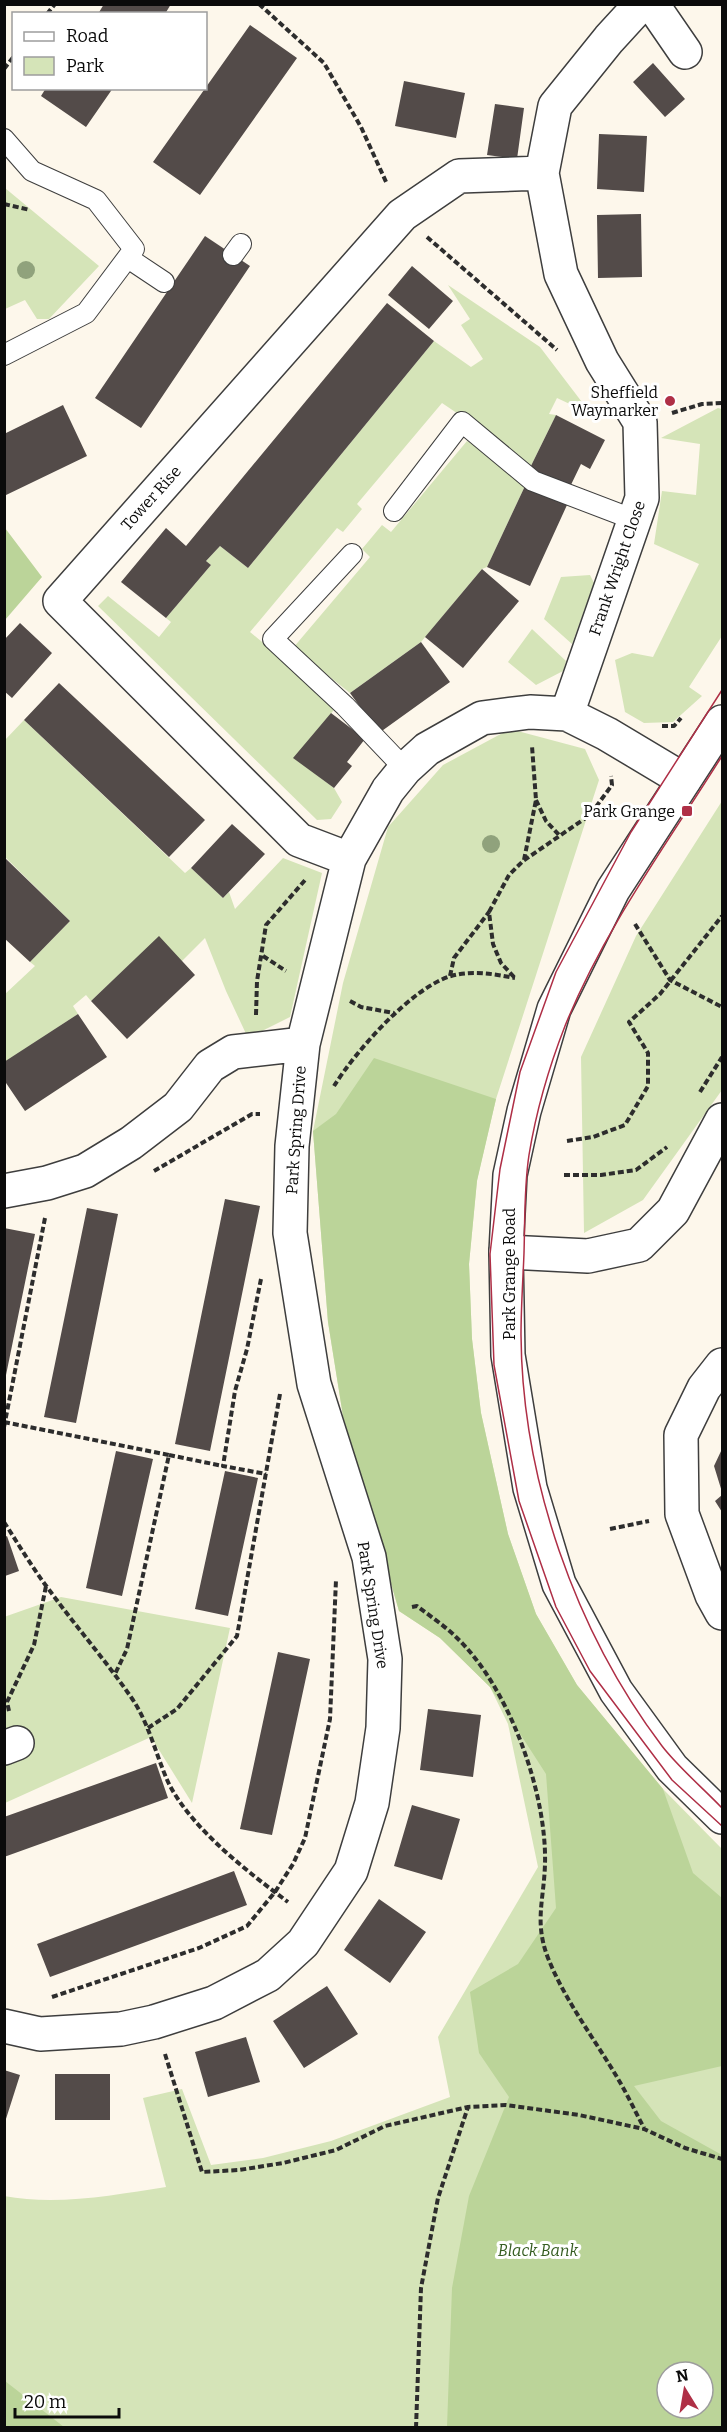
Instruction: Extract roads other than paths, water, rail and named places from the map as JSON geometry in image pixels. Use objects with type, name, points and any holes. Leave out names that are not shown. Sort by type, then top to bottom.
[{"type":"street","points":[[542,173],[555,106],[609,39],[641,4]]},
{"type":"street","points":[[652,4],[685,52]]},
{"type":"street","name":"Frank Wright Close","points":[[542,173],[561,274],[602,361],[640,422],[642,498],[567,714]]},
{"type":"street","name":"Tower Rise","points":[[339,855],[299,840],[60,602],[402,215],[459,176],[542,173]]},
{"type":"street","name":"Park Spring Drive","points":[[4,2026],[40,2034],[121,2029],[154,2022],[214,2003],[268,1975],[303,1943],[351,1871],[372,1803],[383,1728],[385,1659],[369,1557],[314,1384],[290,1233],[292,1146],[303,1044],[319,985],[339,855],[405,769],[426,749],[482,718],[530,711],[567,714],[607,734],[684,780]]},
{"type":"street","name":"Park Grange Road","points":[[723,722],[613,890],[554,1009],[524,1112],[510,1175],[506,1252],[508,1355],[530,1488],[559,1584],[616,1691],[672,1768],[723,1817]]},
{"type":"street","name":"Park Spring Drive","points":[[4,1191],[47,1183],[85,1171],[130,1143],[178,1107],[210,1066],[233,1052],[303,1044]]},
{"type":"street","points":[[506,1252],[588,1256],[639,1245],[673,1211],[723,1120]]},
{"type":"street","points":[[723,1365],[704,1388],[681,1435],[682,1514],[712,1595],[723,1613]]},
{"type":"lane","points":[[4,139],[32,171],[96,200],[134,249],[87,313],[4,355]]},
{"type":"lane","points":[[128,258],[164,282]]},
{"type":"lane","points":[[394,511],[462,422],[533,481],[635,520]]},
{"type":"lane","points":[[352,554],[273,639],[345,706],[405,769]]},
{"type":"tram line","points":[[722,690],[631,832],[556,972],[520,1072],[500,1169],[490,1254],[494,1365],[519,1501],[556,1607],[590,1671],[672,1780],[722,1826]]},
{"type":"tram line","points":[[722,756],[637,888],[598,955],[565,1026],[554,1057],[535,1122],[527,1167],[521,1335],[524,1389],[531,1443],[543,1498],[559,1551],[579,1603],[603,1653],[631,1701],[662,1746],[722,1808]]},
{"type":"place","name":"Sheffield Waymarker","points":[[670,401]]},
{"type":"place","name":"Park Grange","points":[[687,811]]},
{"type":"park label","name":"Black Bank","points":[[538,2250]]}]
